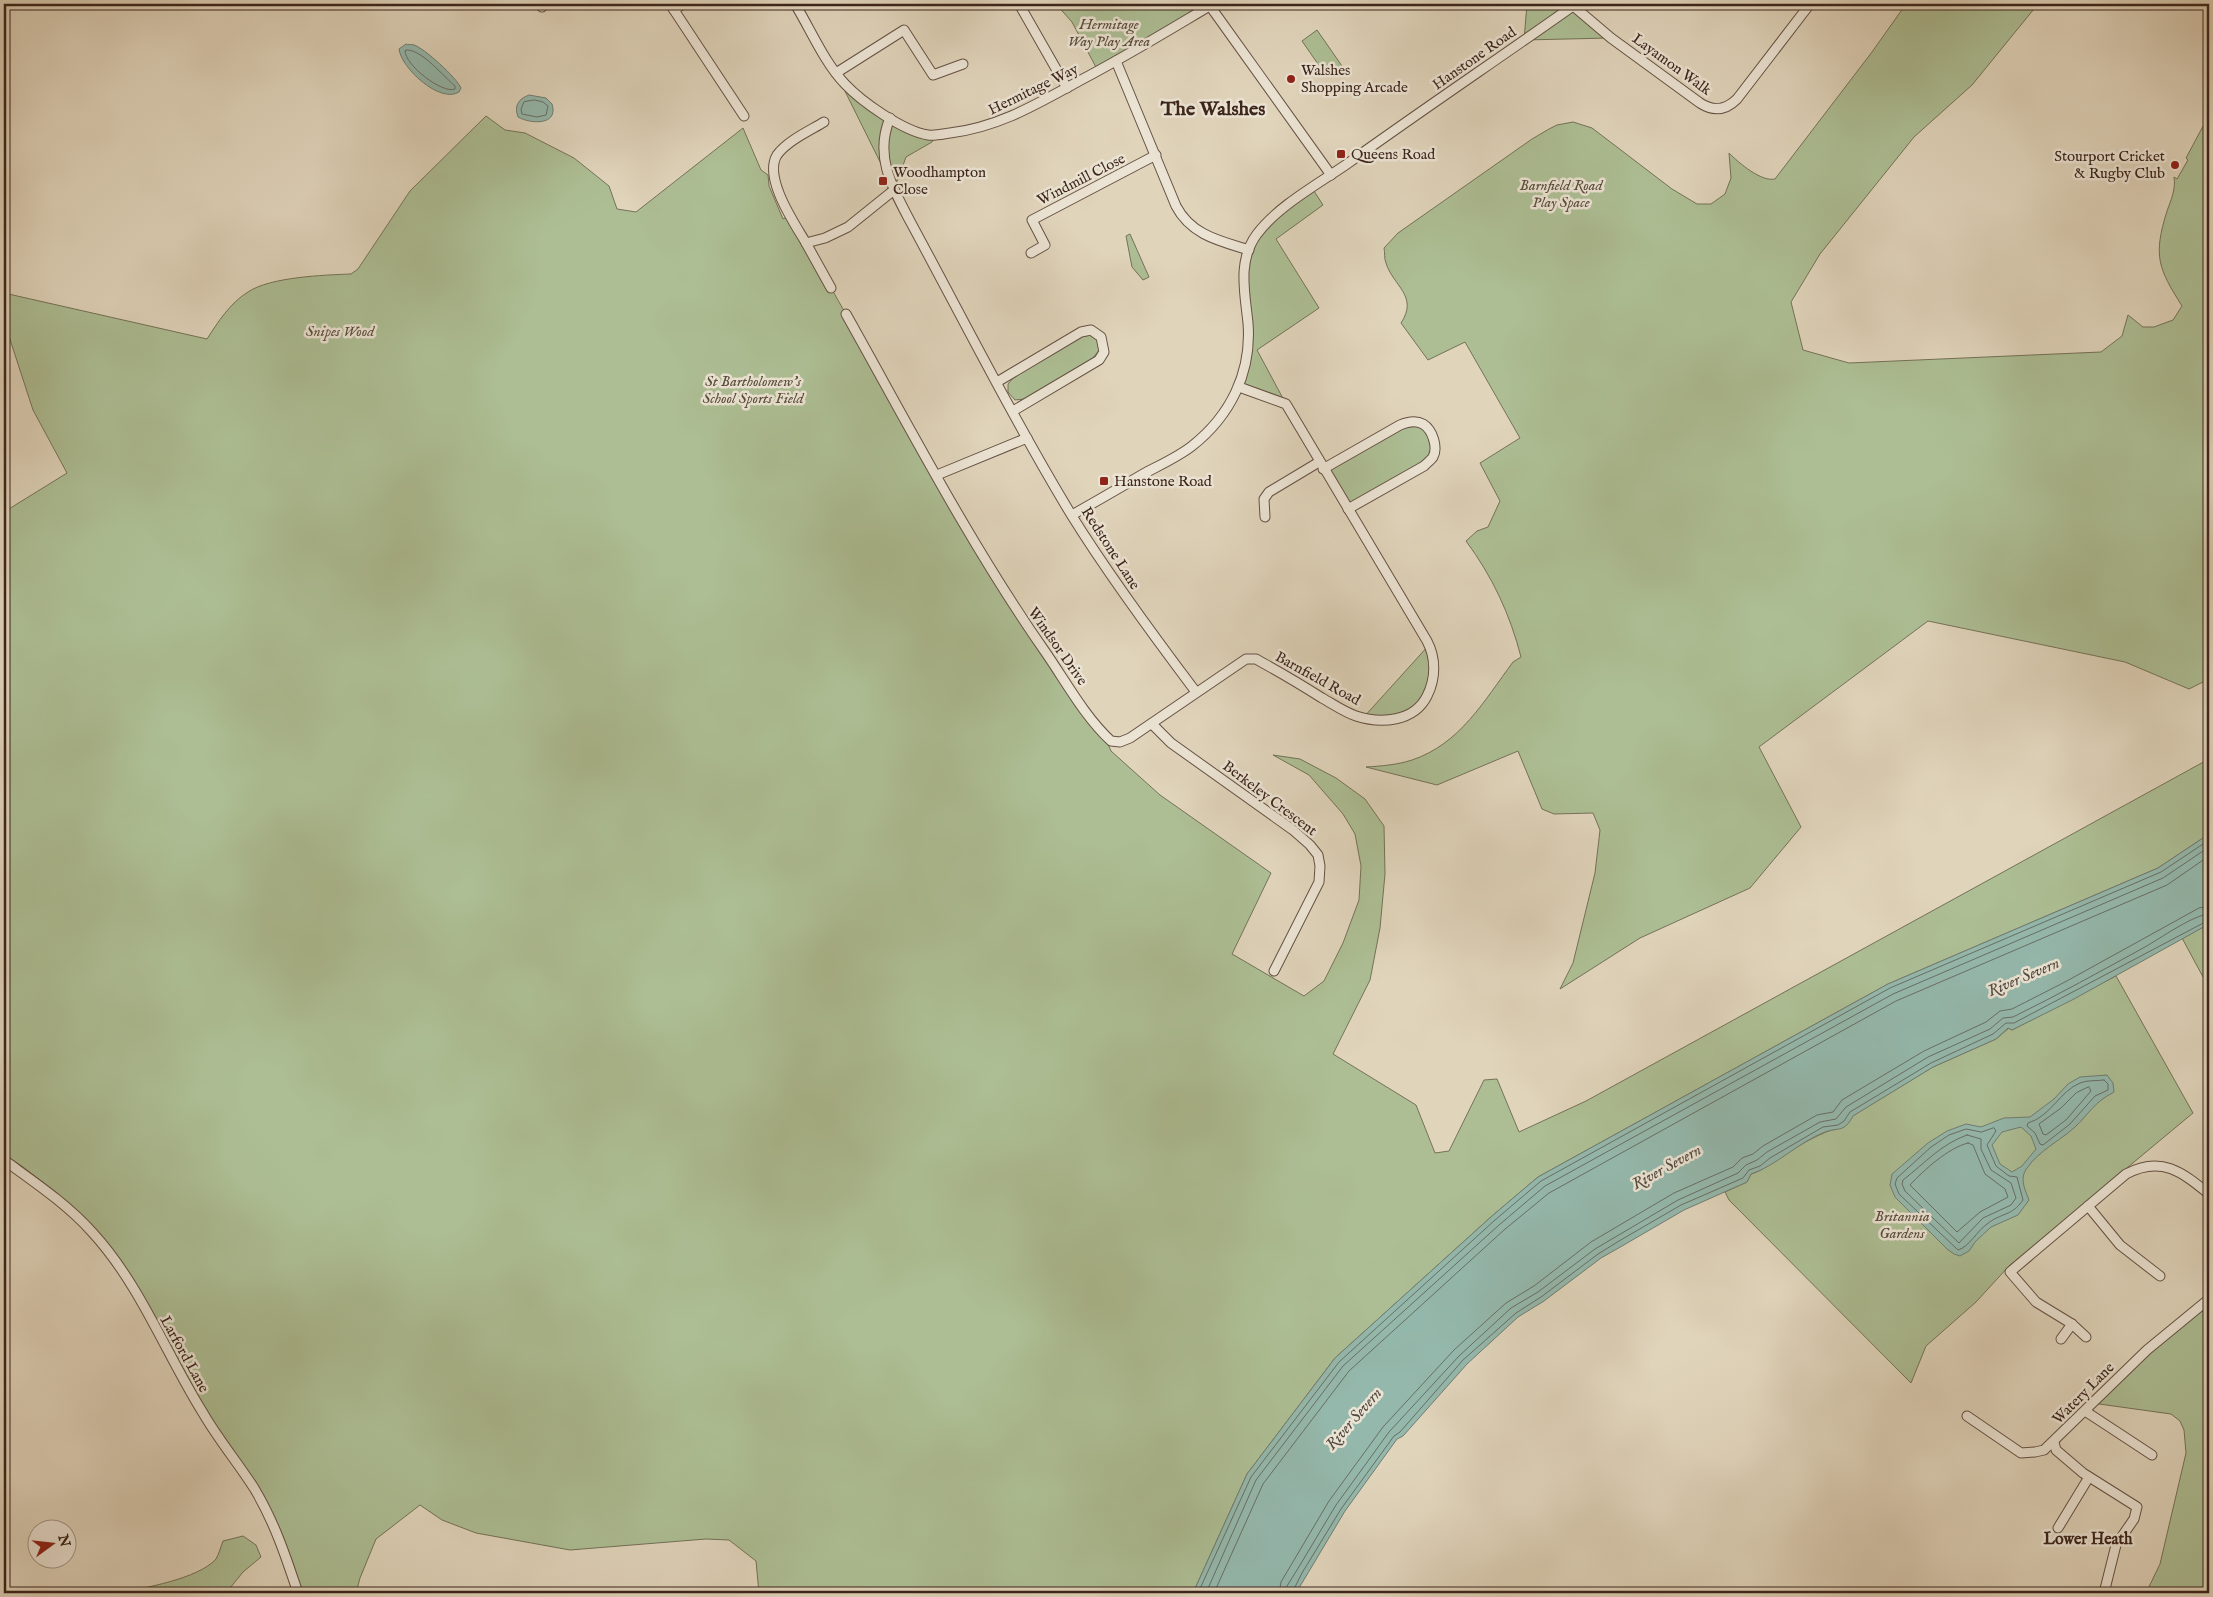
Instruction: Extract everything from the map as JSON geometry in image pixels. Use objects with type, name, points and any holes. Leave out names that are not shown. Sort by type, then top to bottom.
[{"type":"street","points":[[683,4],[672,7],[744,116]]},
{"type":"street","points":[[795,4],[836,73],[904,30],[933,75],[963,64]]},
{"type":"street","points":[[1019,4],[1067,88]]},
{"type":"street","name":"Layamon Walk","points":[[1572,5],[1611,38],[1700,103],[1710,108],[1718,109],[1727,107],[1738,99],[1810,4]]},
{"type":"street","points":[[1212,5],[1331,175]]},
{"type":"street","name":"Hermitage Way","points":[[836,73],[846,85],[866,102],[890,118],[920,133],[929,136],[957,132],[993,125],[1006,120],[1116,62],[1212,5]]},
{"type":"street","name":"Hanstone Road","points":[[1072,516],[1191,447],[1220,420],[1231,404],[1239,387],[1248,345],[1243,285],[1246,261],[1256,236],[1270,220],[1572,5]]},
{"type":"street","points":[[1116,62],[1178,209],[1188,223],[1210,238],[1249,250]]},
{"type":"street","name":"Redstone Lane","points":[[890,118],[885,134],[883,156],[886,171],[894,190],[1027,438],[1072,516],[1123,592],[1196,692]]},
{"type":"street","points":[[824,122],[784,147],[776,157],[773,171],[782,201],[831,288]]},
{"type":"street","name":"Windmill Close","points":[[1031,253],[1045,245],[1032,220],[1156,155]]},
{"type":"street","points":[[806,243],[825,238],[848,227],[894,190]]},
{"type":"street","name":"Windsor Drive","points":[[846,314],[937,475],[1022,619],[1104,735],[1111,741],[1120,742],[1130,738],[1196,692]]},
{"type":"street","points":[[997,382],[1081,332],[1091,330],[1101,337],[1104,352],[1098,360],[1013,411]]},
{"type":"street","name":"Barnfield Road","points":[[1196,692],[1246,659],[1251,658],[1263,663],[1342,710],[1363,718],[1392,720],[1406,716],[1426,698],[1434,673],[1429,645],[1286,404],[1239,387]]},
{"type":"street","points":[[1265,517],[1264,499],[1269,492],[1400,425],[1411,422],[1423,424],[1431,432],[1435,444],[1433,457],[1424,466],[1348,509]]},
{"type":"street","points":[[937,475],[1027,438]]},
{"type":"street","name":"Berkeley Crescent","points":[[1152,724],[1171,743],[1293,830],[1318,855],[1320,866],[1319,882],[1274,971]]},
{"type":"street","name":"Larford Lane","points":[[4,1160],[54,1198],[92,1232],[122,1271],[204,1415],[254,1488],[269,1514],[283,1547],[298,1593]]},
{"type":"street","points":[[2086,1337],[2072,1324],[2036,1302],[2010,1272],[2126,1174],[2150,1165],[2162,1166],[2181,1172],[2209,1194]]},
{"type":"street","points":[[2088,1206],[2120,1245],[2160,1276]]},
{"type":"street","name":"Watery Lane","points":[[1967,1416],[2022,1453],[2044,1450],[2143,1354],[2209,1299]]},
{"type":"street","points":[[2061,1339],[2072,1324]]},
{"type":"street","points":[[2085,1411],[2152,1455]]},
{"type":"street","points":[[2054,1442],[2056,1450],[2089,1477],[2137,1507],[2134,1519],[2116,1545],[2104,1593]]},
{"type":"street","points":[[2058,1528],[2089,1477]]},
{"type":"green space","name":"Hermitage Way Play Area","points":[[1056,4],[1213,4],[1098,71],[1072,22]]},
{"type":"green space","points":[[1527,4],[1571,4],[1610,38],[1524,40]]},
{"type":"green space","name":"Barnfield Road Play Space","points":[[1906,4],[2038,4],[1972,85],[1914,137],[1820,254],[1791,302],[1803,350],[1849,363],[2101,352],[2122,336],[2128,315],[2143,327],[2154,327],[2173,320],[2182,306],[2163,271],[2159,251],[2160,239],[2174,190],[2174,177],[2177,179],[2188,160],[2186,158],[2209,115],[2209,679],[2189,689],[2125,662],[1928,621],[1759,747],[1801,827],[1750,888],[1640,938],[1560,989],[1573,963],[1595,873],[1600,830],[1593,813],[1554,814],[1542,809],[1518,751],[1437,785],[1366,767],[1412,760],[1429,753],[1444,743],[1470,720],[1513,662],[1521,657],[1517,641],[1499,596],[1484,568],[1466,541],[1477,531],[1488,527],[1500,501],[1480,463],[1520,438],[1465,342],[1428,360],[1401,323],[1406,314],[1406,298],[1389,271],[1385,261],[1384,248],[1398,233],[1532,139],[1557,125],[1573,122],[1592,128],[1672,189],[1697,204],[1711,204],[1725,194],[1731,178],[1729,153],[1757,175],[1763,178],[1775,179],[1872,52]]},
{"type":"green space","points":[[1317,30],[1342,66],[1327,77],[1302,41]]},
{"type":"green space","points":[[836,73],[890,118],[935,135],[932,142],[906,157],[894,190]]},
{"type":"green space","points":[[486,116],[505,130],[525,133],[574,158],[609,186],[617,209],[636,212],[743,128],[761,170],[768,175],[769,186],[783,219],[790,216],[989,565],[1104,735],[1111,751],[1160,795],[1271,873],[1232,954],[1304,996],[1324,981],[1343,943],[1359,900],[1361,866],[1355,834],[1343,814],[1309,775],[1273,755],[1300,759],[1336,778],[1365,799],[1384,826],[1385,874],[1380,928],[1370,980],[1333,1054],[1416,1105],[1435,1153],[1449,1151],[1484,1080],[1497,1079],[1519,1132],[1586,1101],[2209,759],[2209,834],[2158,868],[1888,984],[1538,1177],[1492,1216],[1335,1358],[1247,1474],[1193,1593],[759,1593],[756,1561],[729,1540],[706,1539],[570,1550],[476,1533],[442,1520],[420,1505],[376,1539],[356,1593],[298,1593],[269,1514],[204,1415],[122,1271],[59,1195],[4,1154],[4,512],[67,473],[33,410],[4,321],[4,293],[207,339],[230,307],[242,296],[258,287],[283,280],[351,274],[358,269],[410,191]]},
{"type":"green space","points":[[1312,188],[1323,205],[1276,239],[1319,308],[1257,350],[1286,404],[1239,387],[1244,369],[1243,285],[1256,236]]},
{"type":"green space","points":[[1130,234],[1149,277],[1143,280],[1132,267],[1126,236]]},
{"type":"green space","points":[[1092,335],[1099,341],[1100,349],[1092,359],[1024,399],[1015,400],[1008,392],[1008,384],[1013,378],[1083,336]]},
{"type":"green space","points":[[1411,421],[1431,432],[1433,457],[1348,509],[1323,469]]},
{"type":"green space","points":[[1429,645],[1431,687],[1406,716],[1363,718]]},
{"type":"green space","points":[[2209,924],[2209,988],[2182,938]]},
{"type":"green space","name":"Britannia Gardens","points":[[2116,976],[2193,1113],[2009,1266],[1976,1302],[1926,1346],[1911,1383],[1729,1200],[1725,1192],[1747,1182],[1751,1174],[1761,1170],[1805,1142],[1843,1127],[1852,1116],[1933,1067],[1996,1039],[2009,1028],[2012,1030]]},
{"type":"green space","points":[[2209,1299],[2209,1593],[2146,1593],[2160,1564],[2186,1453],[2184,1430],[2180,1421],[2171,1414],[2092,1403]]},
{"type":"green space","points":[[243,1536],[256,1545],[261,1557],[243,1572],[226,1593],[118,1593],[170,1582],[197,1572],[216,1559],[223,1541]]},
{"type":"water","points":[[406,44],[419,47],[440,64],[458,83],[461,88],[459,92],[451,94],[442,93],[432,89],[414,74],[401,57],[399,49]]},
{"type":"water","points":[[529,95],[546,98],[552,104],[553,111],[547,120],[536,122],[518,117],[516,109],[518,103]]},
{"type":"water","name":"River Severn","points":[[2209,834],[2209,924],[2074,999],[2012,1030],[2008,1028],[1996,1039],[1933,1067],[1853,1116],[1844,1127],[1825,1132],[1806,1141],[1770,1165],[1751,1174],[1747,1182],[1684,1210],[1601,1258],[1544,1301],[1518,1317],[1467,1364],[1403,1436],[1397,1439],[1345,1511],[1296,1593],[1193,1593],[1247,1474],[1335,1358],[1492,1216],[1538,1177],[1888,984],[2158,868]]},
{"type":"water","points":[[2107,1075],[2113,1083],[2114,1092],[2101,1100],[2074,1128],[2043,1151],[2032,1162],[2023,1176],[2024,1188],[2029,1200],[2018,1215],[1991,1227],[1975,1242],[1969,1251],[1960,1256],[1947,1249],[1895,1197],[1890,1185],[1892,1174],[1928,1143],[1947,1131],[1966,1124],[1981,1127],[2004,1118],[2030,1117],[2054,1099],[2068,1084],[2080,1077]],"holes":[[[2021,1127],[2031,1136],[2036,1149],[2022,1166],[2012,1172],[2000,1164],[1992,1145],[2002,1132]]]},
{"type":"place","name":"Walshes Shopping Arcade","points":[[1291,79]]},
{"type":"place","name":"Queens Road","points":[[1341,154]]},
{"type":"place","name":"Stourport Cricket & Rugby Club","points":[[2175,165]]},
{"type":"place","name":"Woodhampton Close","points":[[883,181]]},
{"type":"place","name":"Hanstone Road","points":[[1104,481]]},
{"type":"district","name":"The Walshes","points":[[1213,108]]},
{"type":"district","name":"Lower Heath","points":[[2088,1538]]},
{"type":"park label","name":"Snipes Wood","points":[[340,331]]},
{"type":"park label","name":"St Bartholomew's School Sports Field","points":[[753,390]]}]
